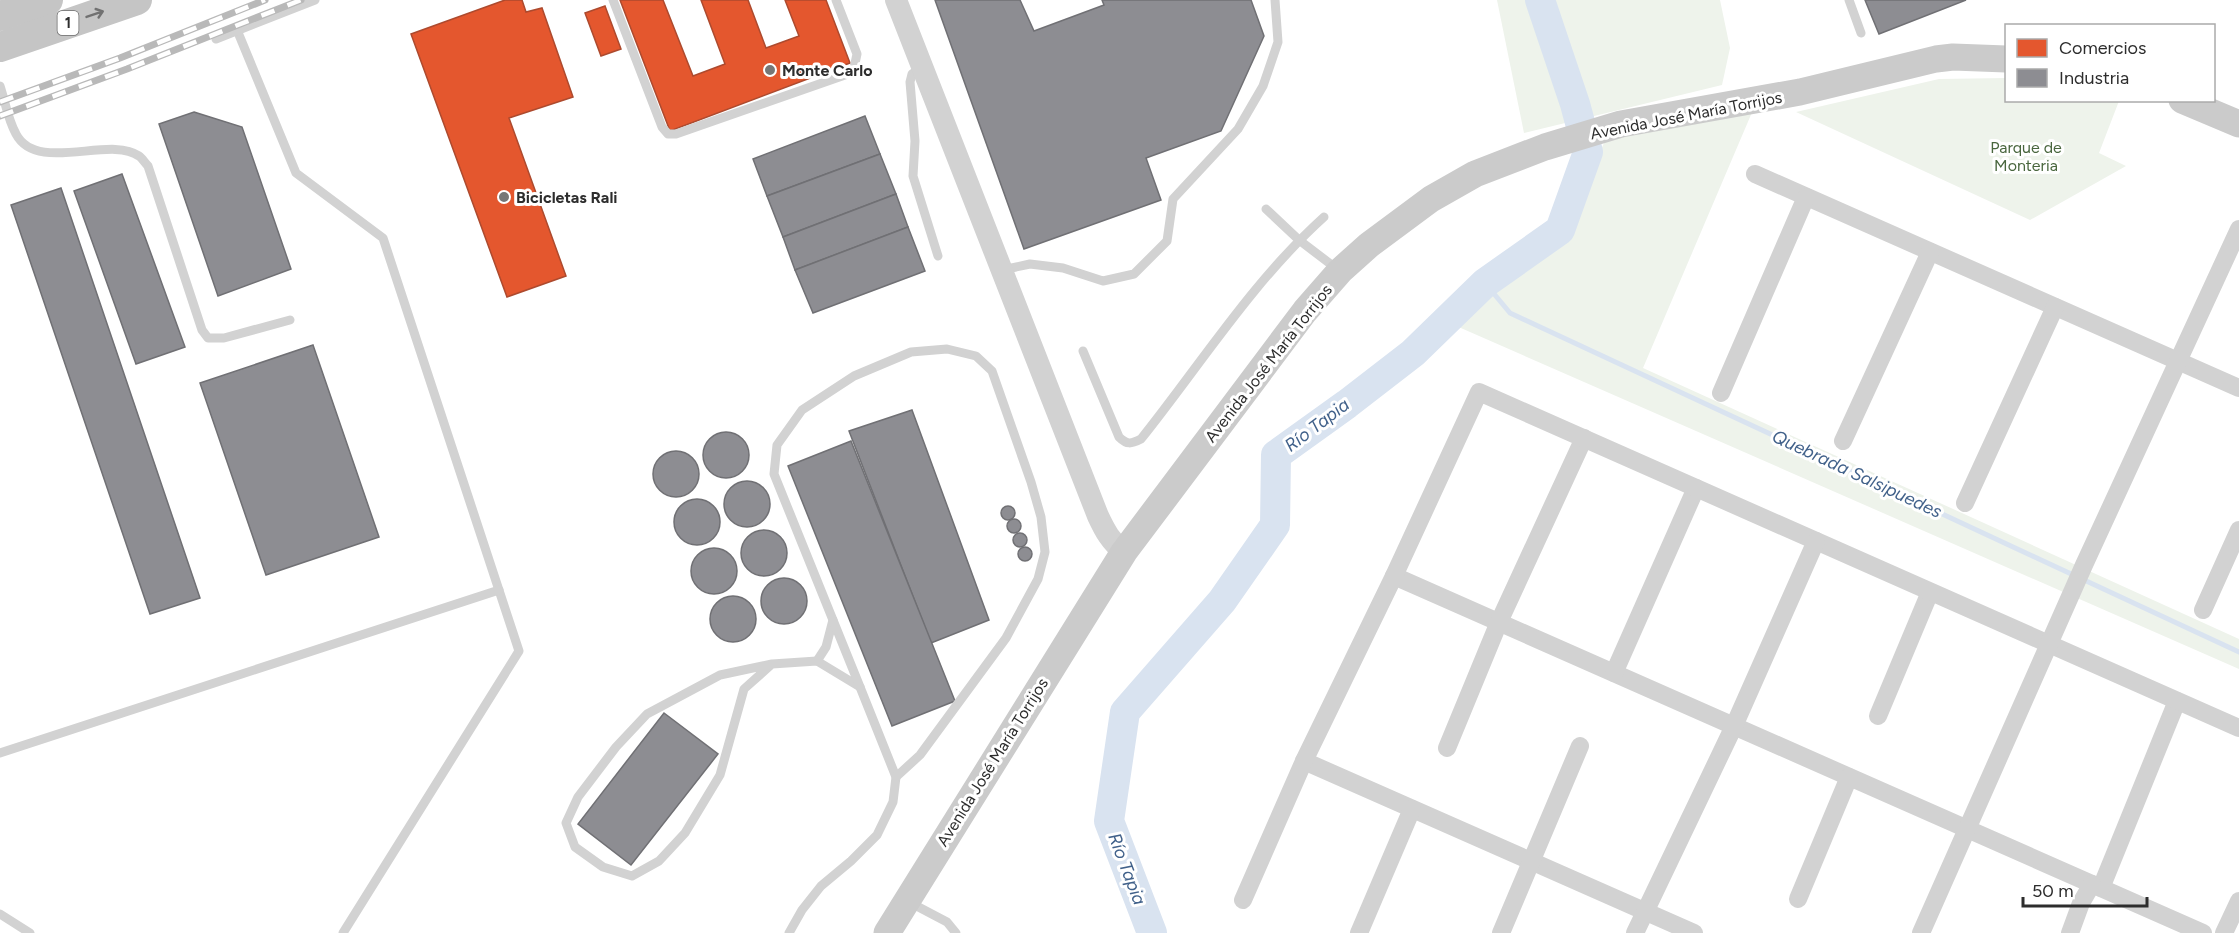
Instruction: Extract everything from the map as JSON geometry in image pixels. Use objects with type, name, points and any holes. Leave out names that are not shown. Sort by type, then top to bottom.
[{"type":"main road","name":"1","points":[[0,16],[48,0]]},
{"type":"main road","name":"1","points":[[0,47],[137,0]]},
{"type":"main road","name":"Avenida José María Torrijos","points":[[887,933],[1124,552],[1305,311],[1341,271],[1384,233],[1431,199],[1475,174],[1545,147],[1622,124],[1800,92],[1936,59],[1953,57],[2005,59]]},
{"type":"main road","points":[[2187,102],[2229,120],[2239,144]]},
{"type":"street","points":[[896,0],[1098,516],[1106,534],[1115,546],[1124,552]]},
{"type":"street","points":[[1755,174],[2239,388]]},
{"type":"street","points":[[1721,393],[1806,197]]},
{"type":"street","points":[[1921,933],[2084,565],[2239,229]]},
{"type":"street","points":[[1842,441],[1930,252]]},
{"type":"street","points":[[1965,503],[2055,307]]},
{"type":"street","points":[[1244,900],[1304,761],[1394,576],[1479,392],[2239,728]]},
{"type":"street","points":[[1447,748],[1500,622],[1584,438]]},
{"type":"street","points":[[1614,673],[1696,488]]},
{"type":"street","points":[[2203,610],[2239,530]]},
{"type":"street","points":[[1635,933],[1734,726],[1816,541]]},
{"type":"street","points":[[1394,576],[2204,933]]},
{"type":"street","points":[[1878,716],[1930,591]]},
{"type":"street","points":[[2070,933],[2081,903],[2096,886],[2177,701]]},
{"type":"street","points":[[1501,933],[1580,746]]},
{"type":"street","points":[[1304,761],[1694,933]]},
{"type":"street","points":[[1798,899],[1849,777]]},
{"type":"street","points":[[1359,933],[1412,809]]},
{"type":"street","points":[[2224,933],[2239,901]]},
{"type":"lane","points":[[216,39],[315,0]]},
{"type":"lane","points":[[613,0],[662,127],[668,134],[676,134],[845,75],[854,68],[857,54],[836,0]]},
{"type":"lane","points":[[1002,270],[1030,264],[1063,267],[1103,281],[1134,274],[1167,242],[1173,200],[1238,129],[1263,86],[1278,42],[1275,0]]},
{"type":"lane","points":[[1849,0],[1862,33]]},
{"type":"lane","points":[[237,30],[296,173],[383,238],[519,651],[343,933]]},
{"type":"lane","points":[[922,67],[912,74],[910,82],[915,141],[912,176],[938,256]]},
{"type":"lane","points":[[0,86],[16,135],[27,148],[41,153],[120,150],[138,155],[148,166],[202,330],[208,338],[224,338],[290,320]]},
{"type":"lane","points":[[1266,209],[1299,240],[1341,271]]},
{"type":"lane","points":[[1083,351],[1119,437],[1125,443],[1132,444],[1141,439],[1232,317],[1299,240],[1324,217]]},
{"type":"lane","points":[[789,933],[802,910],[821,886],[877,835],[894,802],[897,777],[774,474],[777,445],[802,410],[854,376],[911,352],[947,349],[976,356],[992,371],[1031,482],[1041,517],[1045,552],[1038,579],[1006,638],[920,755],[897,777]]},
{"type":"lane","points":[[0,753],[499,590]]},
{"type":"lane","points":[[817,661],[826,647],[833,620]]},
{"type":"lane","points":[[772,664],[744,689],[720,775],[685,833],[659,861],[632,876],[603,867],[575,848],[566,823],[578,797],[616,747],[647,714],[720,675],[772,664],[817,661],[860,687]]},
{"type":"lane","points":[[907,901],[946,922],[956,933]]},
{"type":"lane","points":[[0,914],[30,933]]},
{"type":"green space","points":[[1497,0],[1720,0],[1730,48],[1722,85],[1524,133]]},
{"type":"green space","name":"Parque de Monteria","points":[[2005,78],[2005,102],[2119,102],[2099,153],[2126,166],[2030,220],[1796,112],[1939,79]]},
{"type":"green space","points":[[1753,110],[1643,368],[2239,639],[2239,669],[1454,325],[1570,221],[1607,136]]},
{"type":"building: Comercios","name":"Bicicletas Rali","points":[[505,0],[522,0],[526,12],[542,8],[573,97],[509,118],[566,276],[507,297],[411,34]]},
{"type":"building: Comercios","name":"Monte Carlo","points":[[620,0],[663,0],[693,76],[725,64],[701,0],[748,0],[766,48],[799,36],[785,0],[826,0],[850,63],[670,131]]},
{"type":"building: Comercios","points":[[605,6],[621,49],[601,56],[585,13]]},
{"type":"building: Industria","points":[[935,0],[1020,0],[1034,31],[1104,5],[1102,0],[1251,0],[1264,36],[1221,131],[1146,158],[1161,200],[1024,249]]},
{"type":"building: Industria","points":[[1865,0],[1966,0],[1879,34]]},
{"type":"building: Industria","points":[[194,112],[242,127],[291,269],[218,296],[159,124]]},
{"type":"building: Industria","points":[[865,116],[880,154],[767,196],[753,159]]},
{"type":"building: Industria","points":[[880,154],[896,194],[783,237],[767,196]]},
{"type":"building: Industria","points":[[122,174],[185,347],[136,364],[74,191]]},
{"type":"building: Industria","points":[[61,188],[200,598],[150,614],[11,205]]},
{"type":"building: Industria","points":[[896,194],[908,227],[795,270],[783,237]]},
{"type":"building: Industria","points":[[908,227],[925,271],[813,313],[795,270]]},
{"type":"building: Industria","points":[[313,345],[379,537],[266,575],[200,383]]},
{"type":"building: Industria","points":[[912,410],[989,620],[931,643],[849,431]]},
{"type":"building: Industria","points":[[726,432],[742,439],[749,455],[742,471],[726,478],[710,471],[703,455],[710,439]]},
{"type":"building: Industria","points":[[851,441],[955,701],[892,726],[788,466]]},
{"type":"building: Industria","points":[[676,451],[692,458],[699,474],[692,490],[676,497],[660,490],[653,474],[660,458]]},
{"type":"building: Industria","points":[[747,481],[763,488],[770,504],[763,520],[747,527],[731,520],[724,504],[731,488]]},
{"type":"building: Industria","points":[[697,499],[713,506],[720,522],[713,538],[697,545],[681,538],[674,522],[681,506]]},
{"type":"building: Industria","points":[[1008,506],[1013,508],[1015,513],[1013,518],[1008,520],[1003,518],[1001,513],[1003,508]]},
{"type":"building: Industria","points":[[1014,519],[1019,521],[1021,526],[1019,531],[1014,533],[1009,531],[1007,526],[1009,521]]},
{"type":"building: Industria","points":[[764,530],[780,537],[787,553],[780,569],[764,576],[748,569],[741,553],[748,537]]},
{"type":"building: Industria","points":[[1020,533],[1025,535],[1027,540],[1025,545],[1020,547],[1015,545],[1013,540],[1015,535]]},
{"type":"building: Industria","points":[[1025,547],[1030,549],[1032,554],[1030,559],[1025,561],[1020,559],[1018,554],[1020,549]]},
{"type":"building: Industria","points":[[714,548],[730,555],[737,571],[730,587],[714,594],[698,587],[691,571],[698,555]]},
{"type":"building: Industria","points":[[784,578],[800,585],[807,601],[800,617],[784,624],[768,617],[761,601],[768,585]]},
{"type":"building: Industria","points":[[733,596],[749,603],[756,619],[749,635],[733,642],[717,635],[710,619],[717,603]]},
{"type":"building: Industria","points":[[664,713],[718,754],[631,865],[578,824]]},
{"type":"waterway","name":"Río Tapia","points":[[1152,933],[1109,821],[1125,712],[1222,601],[1275,525],[1276,455],[1413,353],[1485,283],[1560,230],[1588,152],[1575,104],[1540,0]]},
{"type":"waterway","name":"Quebrada Salsipuedes","points":[[1485,283],[1510,313],[2239,652]]},
{"type":"railway","points":[[0,102],[120,58],[265,0]]},
{"type":"railway","points":[[0,116],[127,69],[301,0]]},
{"type":"place","name":"Monte Carlo","points":[[770,70]]},
{"type":"place","name":"Bicicletas Rali","points":[[504,197]]}]
